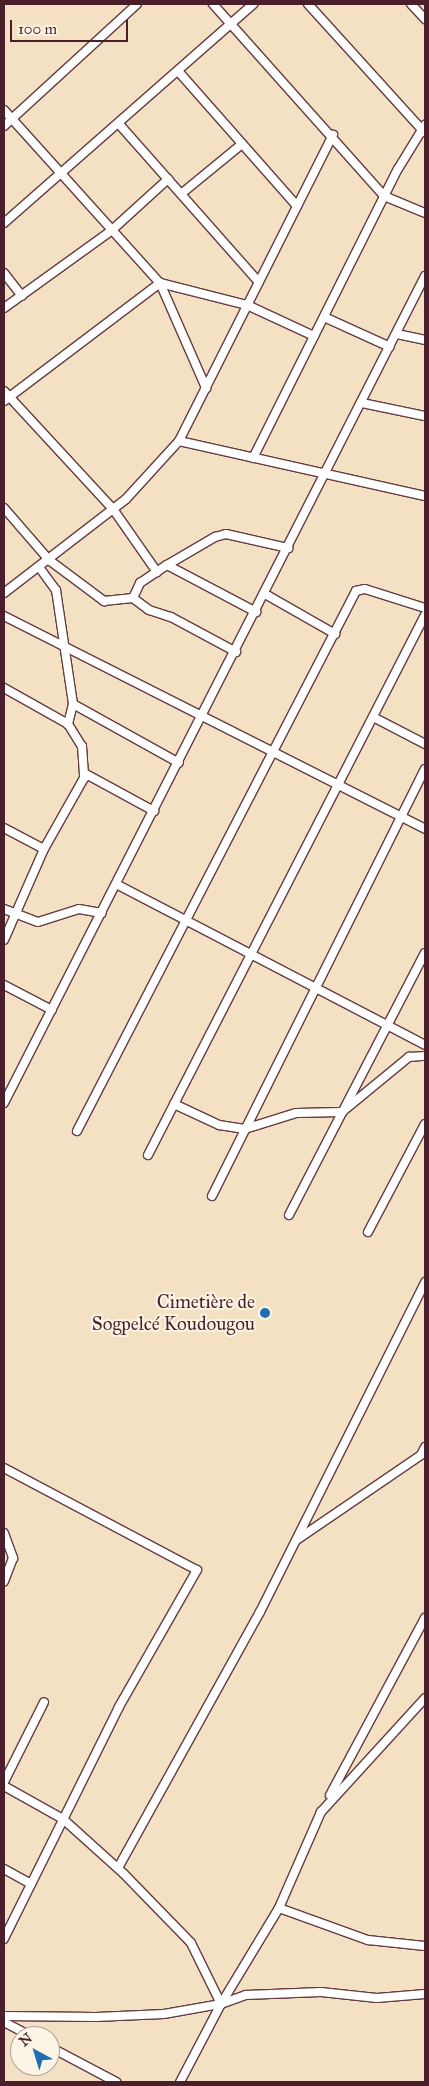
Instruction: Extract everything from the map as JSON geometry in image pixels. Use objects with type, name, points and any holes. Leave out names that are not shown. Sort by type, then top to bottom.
[{"type":"street","points":[[4,126],[137,4]]},
{"type":"street","points":[[213,4],[332,134],[384,196],[425,213]]},
{"type":"street","points":[[4,223],[119,124],[253,4]]},
{"type":"street","points":[[253,458],[384,196],[424,129],[308,4]]},
{"type":"street","points":[[411,4],[425,19]]},
{"type":"street","points":[[178,71],[297,206]]},
{"type":"street","points":[[4,110],[160,283],[206,388]]},
{"type":"street","points":[[119,124],[259,282]]},
{"type":"street","points":[[4,593],[113,509],[179,441],[332,134]]},
{"type":"street","points":[[181,194],[242,144]]},
{"type":"street","points":[[4,308],[112,230],[168,180]]},
{"type":"street","points":[[4,273],[22,296]]},
{"type":"street","points":[[4,1104],[326,475],[425,276]]},
{"type":"street","points":[[160,283],[247,305],[314,336]]},
{"type":"street","points":[[157,572],[113,509],[6,396],[160,283]]},
{"type":"street","points":[[324,317],[390,348]]},
{"type":"street","points":[[397,334],[425,340]]},
{"type":"street","points":[[362,403],[425,416]]},
{"type":"street","points":[[179,441],[425,496]]},
{"type":"street","points":[[4,508],[49,560],[104,601],[133,598],[148,610],[171,617],[236,652]]},
{"type":"street","points":[[133,598],[140,583],[215,537],[226,534],[288,548]]},
{"type":"street","points":[[167,565],[256,612]]},
{"type":"street","points":[[38,567],[56,590],[73,704],[68,724]]},
{"type":"street","points":[[77,1131],[273,751],[360,588],[425,608]]},
{"type":"street","points":[[265,594],[335,634]]},
{"type":"street","points":[[148,1155],[425,615]]},
{"type":"street","points":[[4,616],[339,783],[425,829]]},
{"type":"street","points":[[4,688],[68,724],[82,746],[84,773],[84,778],[44,849],[17,916],[4,940]]},
{"type":"street","points":[[73,704],[179,763]]},
{"type":"street","points":[[373,717],[425,744]]},
{"type":"street","points":[[212,1196],[425,769]]},
{"type":"street","points":[[84,773],[154,811]]},
{"type":"street","points":[[4,828],[44,849]]},
{"type":"street","points":[[116,884],[425,1045]]},
{"type":"street","points":[[4,909],[17,916],[38,922],[79,909],[102,913]]},
{"type":"street","points":[[289,1215],[425,953]]},
{"type":"street","points":[[4,985],[52,1010]]},
{"type":"street","points":[[174,1104],[219,1125],[245,1129],[296,1113],[342,1112],[409,1057],[425,1056]]},
{"type":"street","points":[[368,1232],[425,1124]]},
{"type":"street","points":[[118,1868],[260,1612],[425,1282]]},
{"type":"street","points":[[296,1540],[421,1456],[425,1447]]},
{"type":"street","points":[[4,1468],[197,1570],[119,1707],[4,1939]]},
{"type":"street","points":[[4,1533],[13,1558],[4,1581]]},
{"type":"street","points":[[180,2082],[221,2004],[279,1908],[321,1812],[425,1618]]},
{"type":"street","points":[[321,1812],[425,1699]]},
{"type":"street","points":[[44,1702],[4,1784],[63,1819],[118,1868],[191,1943],[221,2004]]},
{"type":"street","points":[[4,1869],[31,1884]]},
{"type":"street","points":[[279,1908],[368,1940],[425,1946]]},
{"type":"street","points":[[4,2016],[96,2017],[164,2014],[221,2004],[246,1995],[321,1992],[377,1998],[425,1994]]},
{"type":"street","points":[[60,2052],[116,2082]]},
{"type":"place","name":"Cimetière de Sogpelcé Koudougou","points":[[265,1313]]}]
